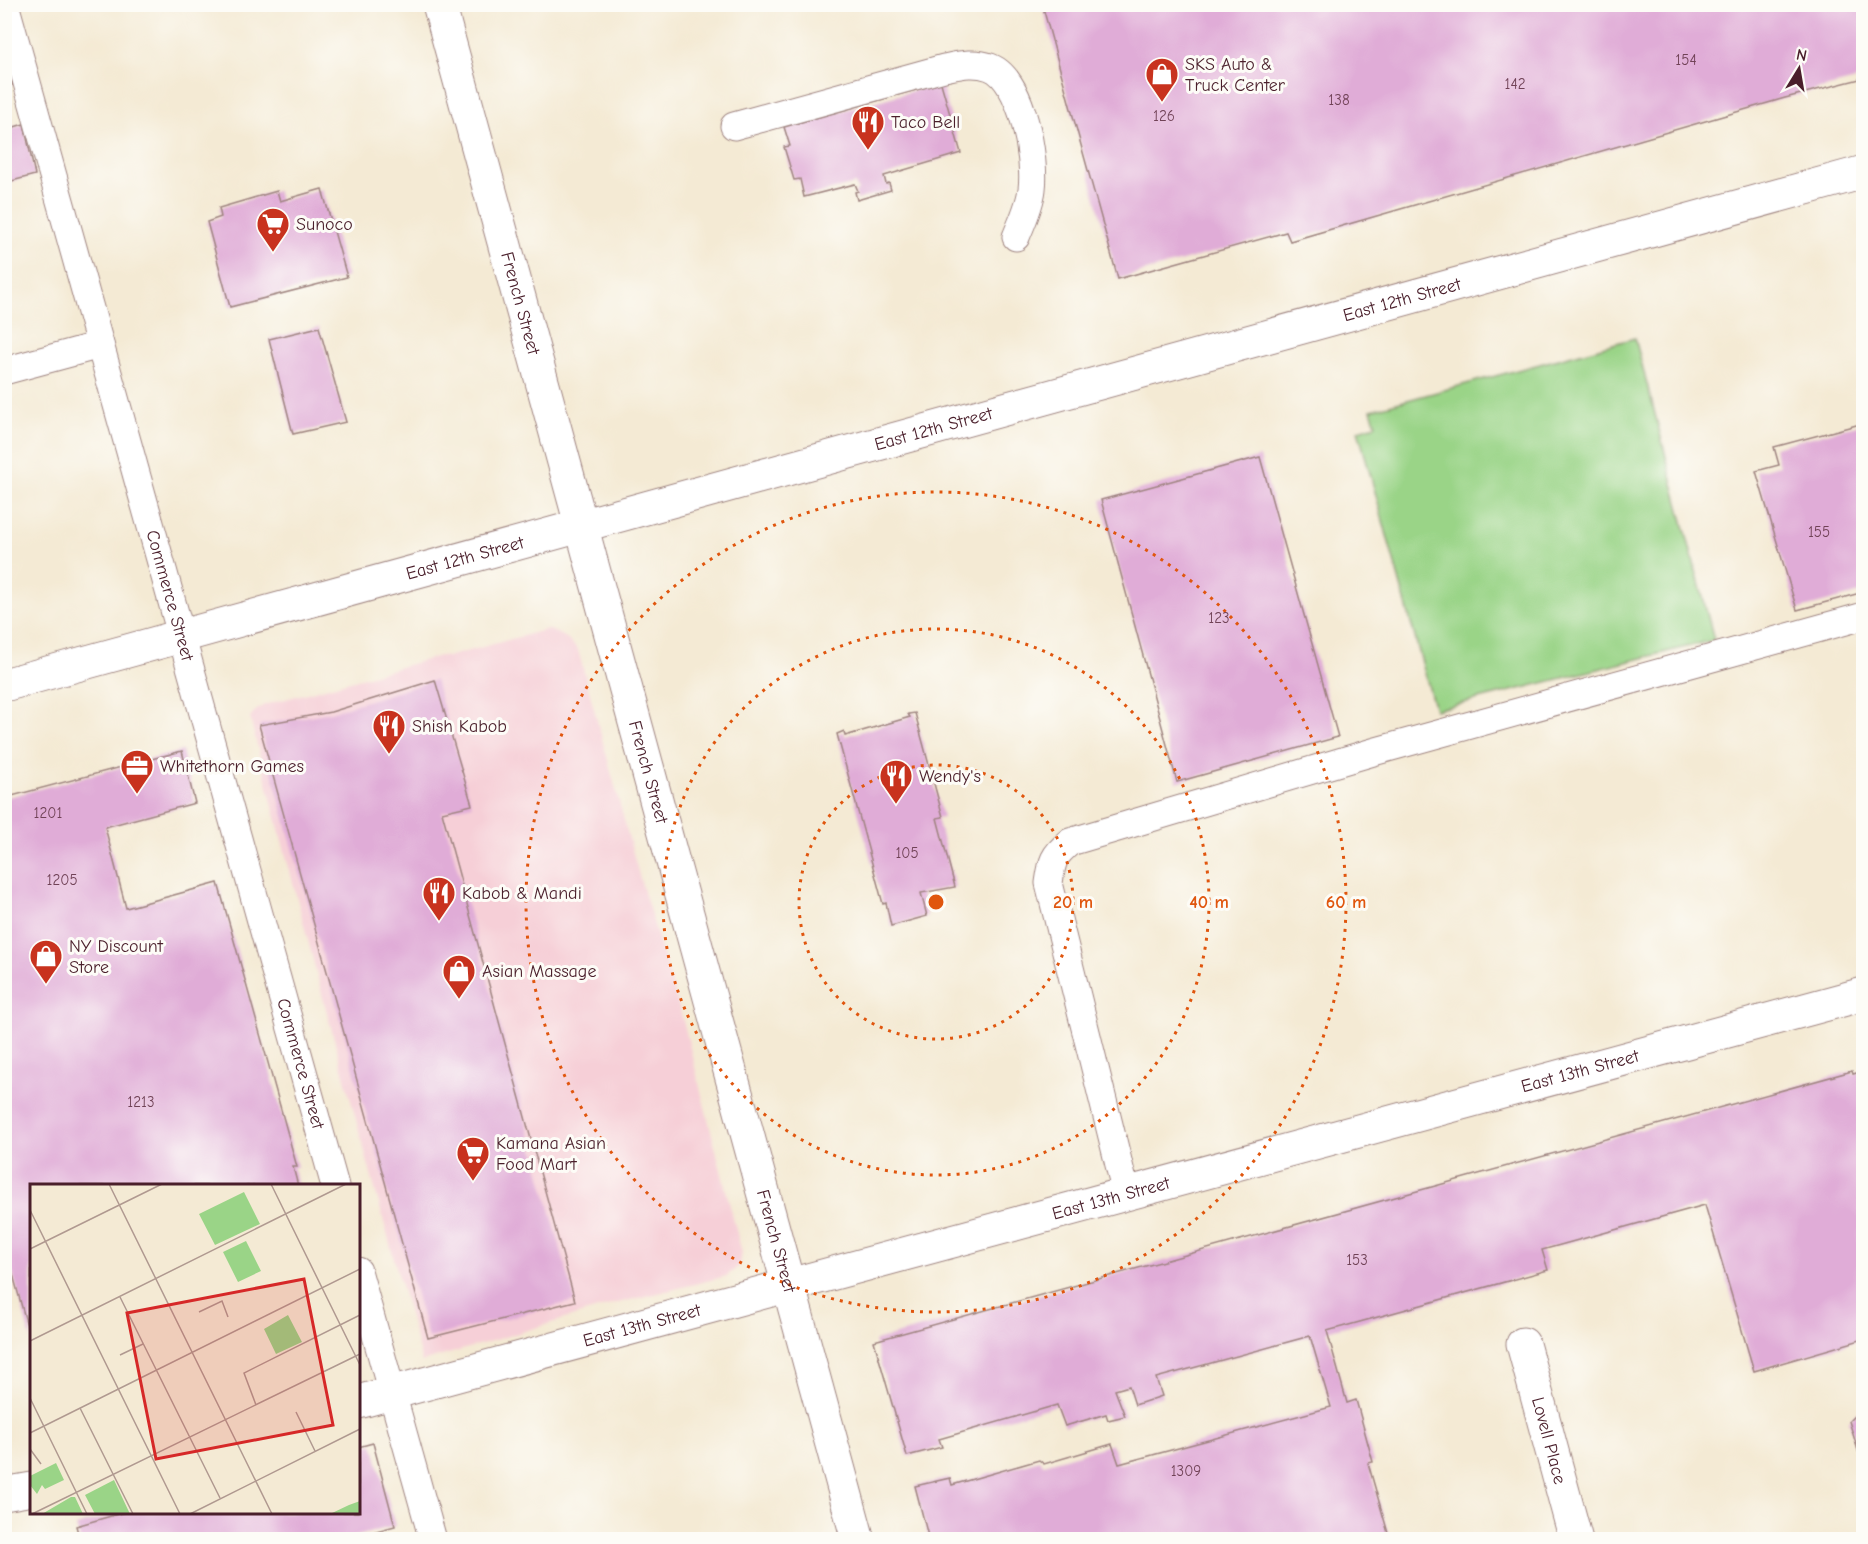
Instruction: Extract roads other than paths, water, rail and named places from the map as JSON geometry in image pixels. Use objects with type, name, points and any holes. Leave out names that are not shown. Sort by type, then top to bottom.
[{"type":"main road","name":"French Street","points":[[439,4],[858,1539]]},
{"type":"main road","name":"East 12th Street","points":[[4,685],[1863,172]]},
{"type":"main road","name":"East 13th Street","points":[[360,1401],[1863,993]]},
{"type":"main road","name":"Lovell Place","points":[[1523,1344],[1576,1539]]},
{"type":"main road","points":[[4,1494],[30,1489]]},
{"type":"lane","name":"Commerce Street","points":[[5,4],[335,1184]]},
{"type":"lane","points":[[734,126],[944,68],[971,63],[988,66],[1001,73],[1011,87],[1022,116],[1031,151],[1032,190],[1016,237]]},
{"type":"lane","points":[[4,371],[100,345]]},
{"type":"lane","points":[[1126,1193],[1049,883],[1052,862],[1058,851],[1070,842],[1373,752],[1863,616]]},
{"type":"lane","points":[[360,1278],[433,1539]]},
{"type":"place","name":"SKS Auto & Truck Center","points":[[1162,103]]},
{"type":"place","name":"Taco Bell","points":[[868,151]]},
{"type":"place","name":"Sunoco","points":[[273,253]]},
{"type":"place","name":"Shish Kabob","points":[[389,755]]},
{"type":"place","name":"Whitethorn Games","points":[[137,795]]},
{"type":"place","name":"Wendy's","points":[[896,805]]},
{"type":"place","name":"Kabob & Mandi","points":[[439,922]]},
{"type":"place","name":"NY Discount Store","points":[[46,985]]},
{"type":"place","name":"Asian Massage","points":[[459,1000]]},
{"type":"place","name":"Kamana Asian Food Mart","points":[[473,1182]]}]
